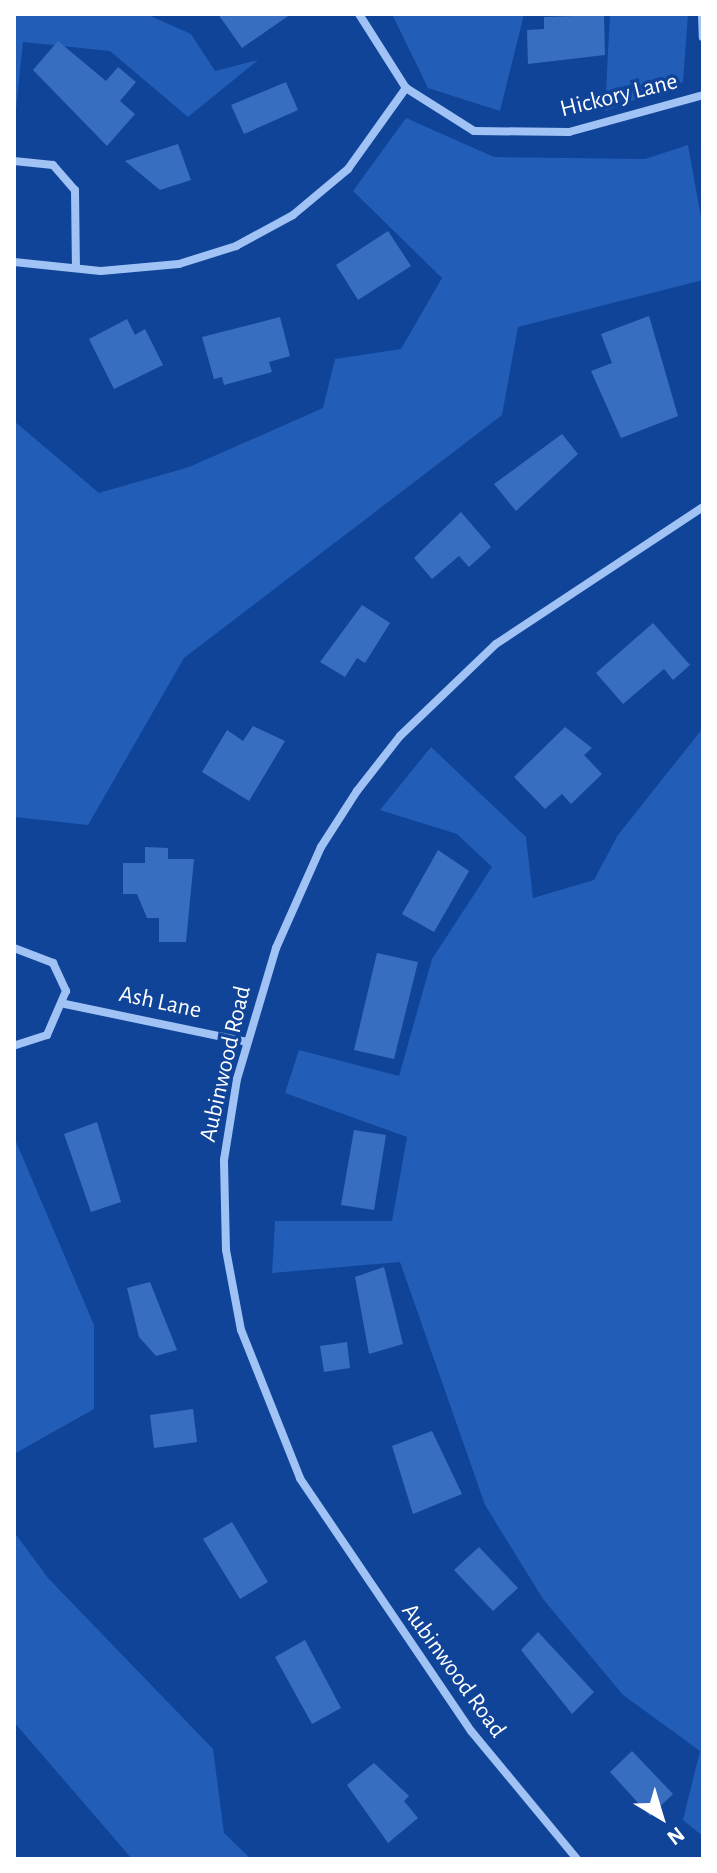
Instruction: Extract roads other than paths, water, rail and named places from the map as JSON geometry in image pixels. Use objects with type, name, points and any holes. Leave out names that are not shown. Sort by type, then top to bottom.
[{"type":"street","name":"Hickory Lane","points":[[359,14],[406,88],[474,131],[524,135],[569,132],[703,95]]},
{"type":"street","points":[[702,14],[703,37]]},
{"type":"street","points":[[14,262],[76,268],[179,264],[236,246],[293,215],[348,169],[406,88]]},
{"type":"street","points":[[14,161],[53,165],[75,190],[76,268]]},
{"type":"street","name":"Aubinwood Road","points":[[577,1859],[480,1743],[348,1557],[263,1398],[233,1295],[223,1205],[229,1119],[247,1042],[316,858],[400,736],[450,683],[542,609],[703,507]]},
{"type":"street","points":[[14,948],[53,963],[65,1004],[47,1035],[14,1046]]},
{"type":"street","name":"Ash Lane","points":[[65,1004],[247,1042]]}]
